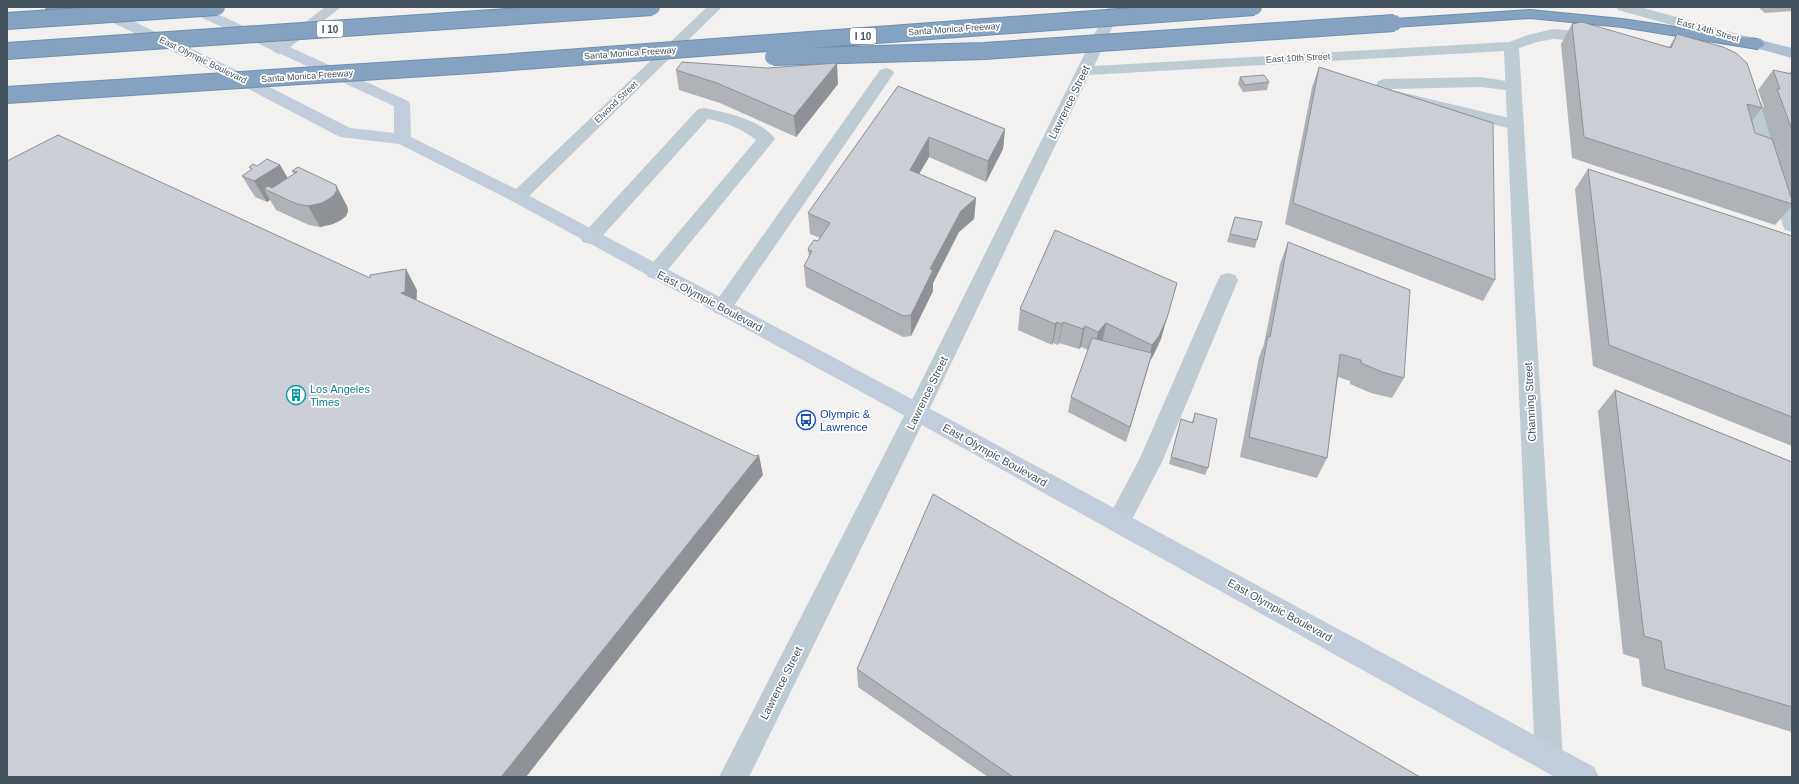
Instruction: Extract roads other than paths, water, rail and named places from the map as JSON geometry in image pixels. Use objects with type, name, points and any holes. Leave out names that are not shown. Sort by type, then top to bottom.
[{"type":"highway","points":[[7,16],[90,7]]},
{"type":"highway","points":[[7,21],[217,7]]},
{"type":"highway","name":"I 10","points":[[7,51],[652,7]]},
{"type":"highway","name":"Santa Monica Freeway","points":[[7,95],[472,65],[1254,7]]},
{"type":"highway","points":[[472,65],[984,51],[1530,14],[1622,23],[1757,44]]},
{"type":"main road","name":"East Olympic Boulevard","points":[[90,7],[224,70],[346,134],[404,139],[518,197],[590,238],[917,412],[1584,777]]},
{"type":"main road","points":[[190,7],[279,50],[402,104],[404,139]]},
{"type":"main road","name":"East 14th Street","points":[[1757,44],[1792,53]]},
{"type":"street","points":[[279,50],[334,7]]},
{"type":"street","name":"Elwood Street","points":[[518,197],[715,7]]},
{"type":"street","name":"Lawrence Street","points":[[734,777],[917,412],[1115,7]]},
{"type":"street","name":"East 14th Street","points":[[1623,7],[1757,44]]},
{"type":"street","name":"East 10th Street","points":[[1085,71],[1511,46],[1533,38],[1553,34],[1610,38]]},
{"type":"street","name":"Channing Street","points":[[1511,46],[1549,758]]},
{"type":"street","points":[[722,308],[886,73]]},
{"type":"street","points":[[1738,75],[1755,106],[1792,226]]},
{"type":"street","points":[[1513,86],[1481,82],[1384,84],[1384,93],[1516,125]]},
{"type":"street","points":[[590,238],[704,113],[753,128],[766,139],[655,272]]},
{"type":"street","points":[[1118,522],[1150,462],[1228,280]]},
{"type":"place","name":"Los Angeles Times","points":[[296,395]]},
{"type":"place","name":"Olympic & Lawrence","points":[[806,420]]}]
